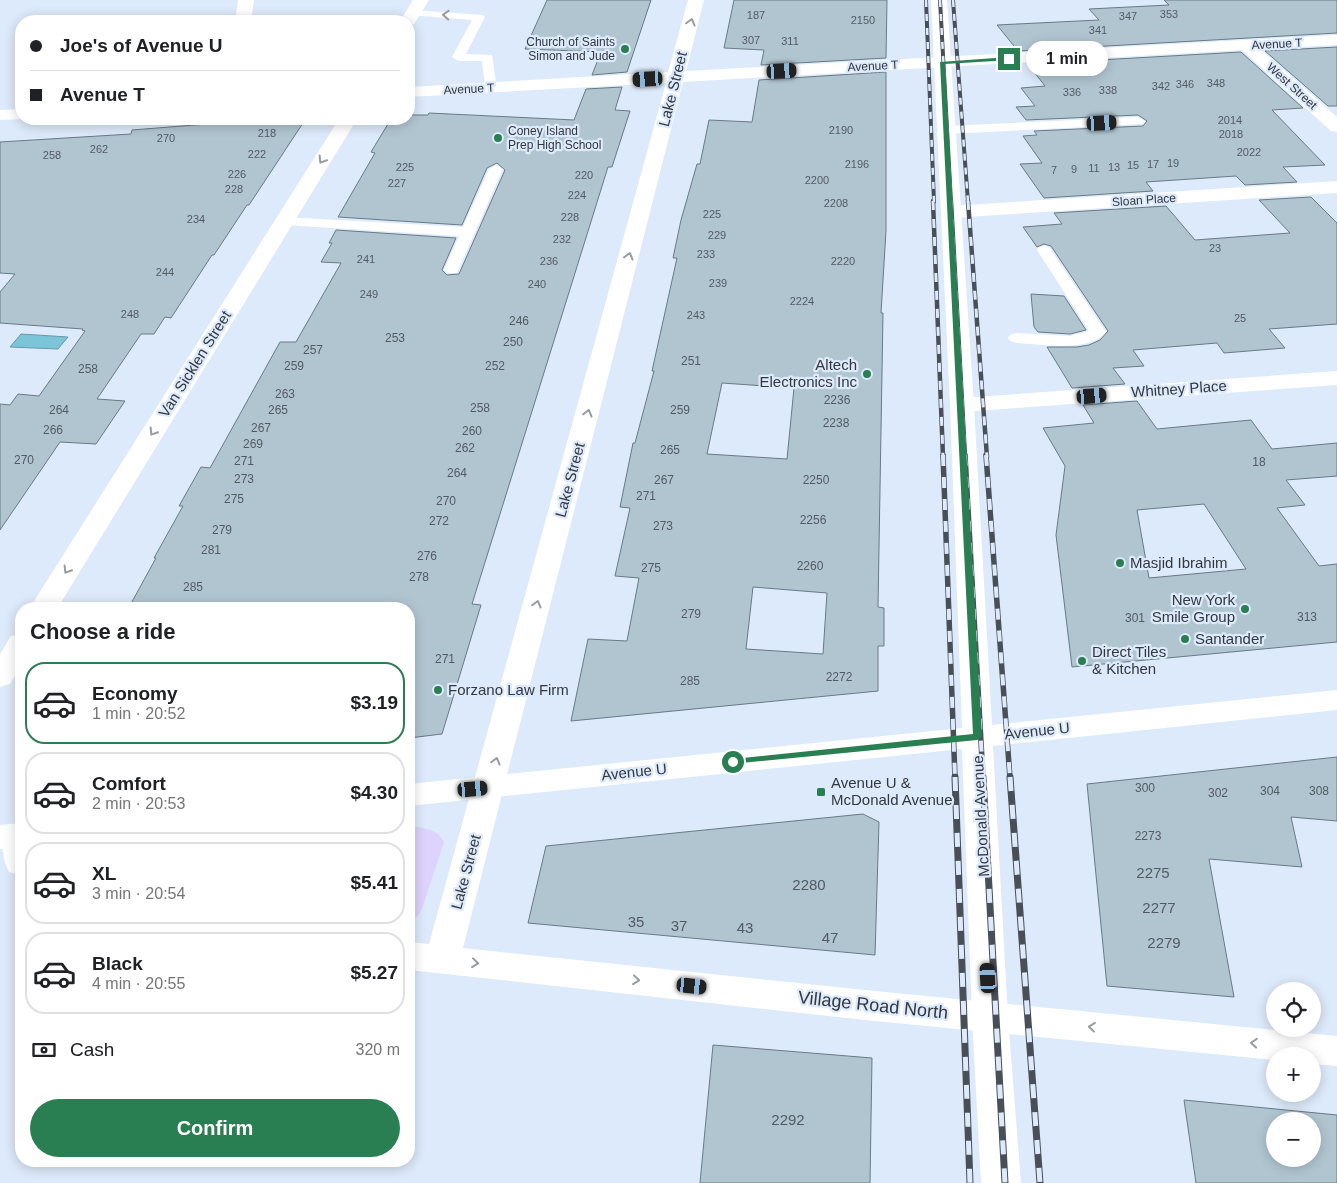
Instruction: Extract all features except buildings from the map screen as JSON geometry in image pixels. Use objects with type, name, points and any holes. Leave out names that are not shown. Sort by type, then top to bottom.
[{"type":"street","points":[[244,15],[246,0]]},
{"type":"street","name":"Lake Street","points":[[426,958],[489,787],[696,0]]},
{"type":"street","name":"McDonald Avenue","points":[[940,0],[962,406],[990,1017],[1001,1183]]},
{"type":"street","name":"Avenue T","points":[[415,92],[1337,40]]},
{"type":"street","name":"West Street","points":[[1247,46],[1337,127]]},
{"type":"street","points":[[0,115],[15,114]]},
{"type":"street","name":"Van Sicklen Street","points":[[47,602],[344,125]]},
{"type":"street","name":"Sloan Place","points":[[951,212],[1337,187]]},
{"type":"street","name":"Whitney Place","points":[[962,406],[1337,378]]},
{"type":"street","points":[[0,678],[15,653]]},
{"type":"street","name":"Avenue U","points":[[415,794],[1337,700]]},
{"type":"street","name":"Village Road North","points":[[426,958],[1337,1051]]},
{"type":"lane","points":[[414,11],[479,17],[458,57],[488,58],[491,88]]},
{"type":"lane","points":[[947,130],[1138,122]]},
{"type":"lane","points":[[452,270],[496,169]]},
{"type":"lane","points":[[284,221],[469,232]]},
{"type":"lane","points":[[1016,338],[1073,341],[1091,338],[1098,332],[1044,250]]},
{"type":"shaded area","points":[[415,827],[433,831],[444,842],[422,909],[415,918]]},
{"type":"water","points":[[21,334],[68,337],[58,349],[10,347]]},
{"type":"railway","points":[[926,0],[934,202]]},
{"type":"railway","points":[[940,0],[951,202]]},
{"type":"railway","points":[[953,0],[968,202]]},
{"type":"railway","points":[[933,201],[943,457]]},
{"type":"railway","points":[[951,201],[965,457]]},
{"type":"railway","points":[[968,201],[987,457]]},
{"type":"railway","points":[[943,455],[955,778]]},
{"type":"railway","points":[[965,455],[983,778]]},
{"type":"railway","points":[[986,455],[1010,778]]},
{"type":"railway","points":[[955,777],[970,1183]]},
{"type":"railway","points":[[983,777],[1005,1183]]},
{"type":"railway","points":[[1010,777],[1040,1183]]},
{"type":"place","name":"Church of Saints Simon and Jude","points":[[625,49]]},
{"type":"place","name":"Coney Island Prep High School","points":[[498,138]]},
{"type":"place","name":"Altech Electronics Inc","points":[[867,374]]},
{"type":"place","name":"Masjid Ibrahim","points":[[1120,563]]},
{"type":"place","name":"New York Smile Group","points":[[1245,609]]},
{"type":"place","name":"Santander","points":[[1185,639]]},
{"type":"place","name":"Direct Tiles & Kitchen","points":[[1082,661]]},
{"type":"place","name":"Forzano Law Firm","points":[[438,690]]},
{"type":"place","name":"Avenue U & McDonald Avenue","points":[[821,792]]},
{"type":"route","points":[[733,762],[977,737],[961,387],[943,62],[1009,59]]}]
